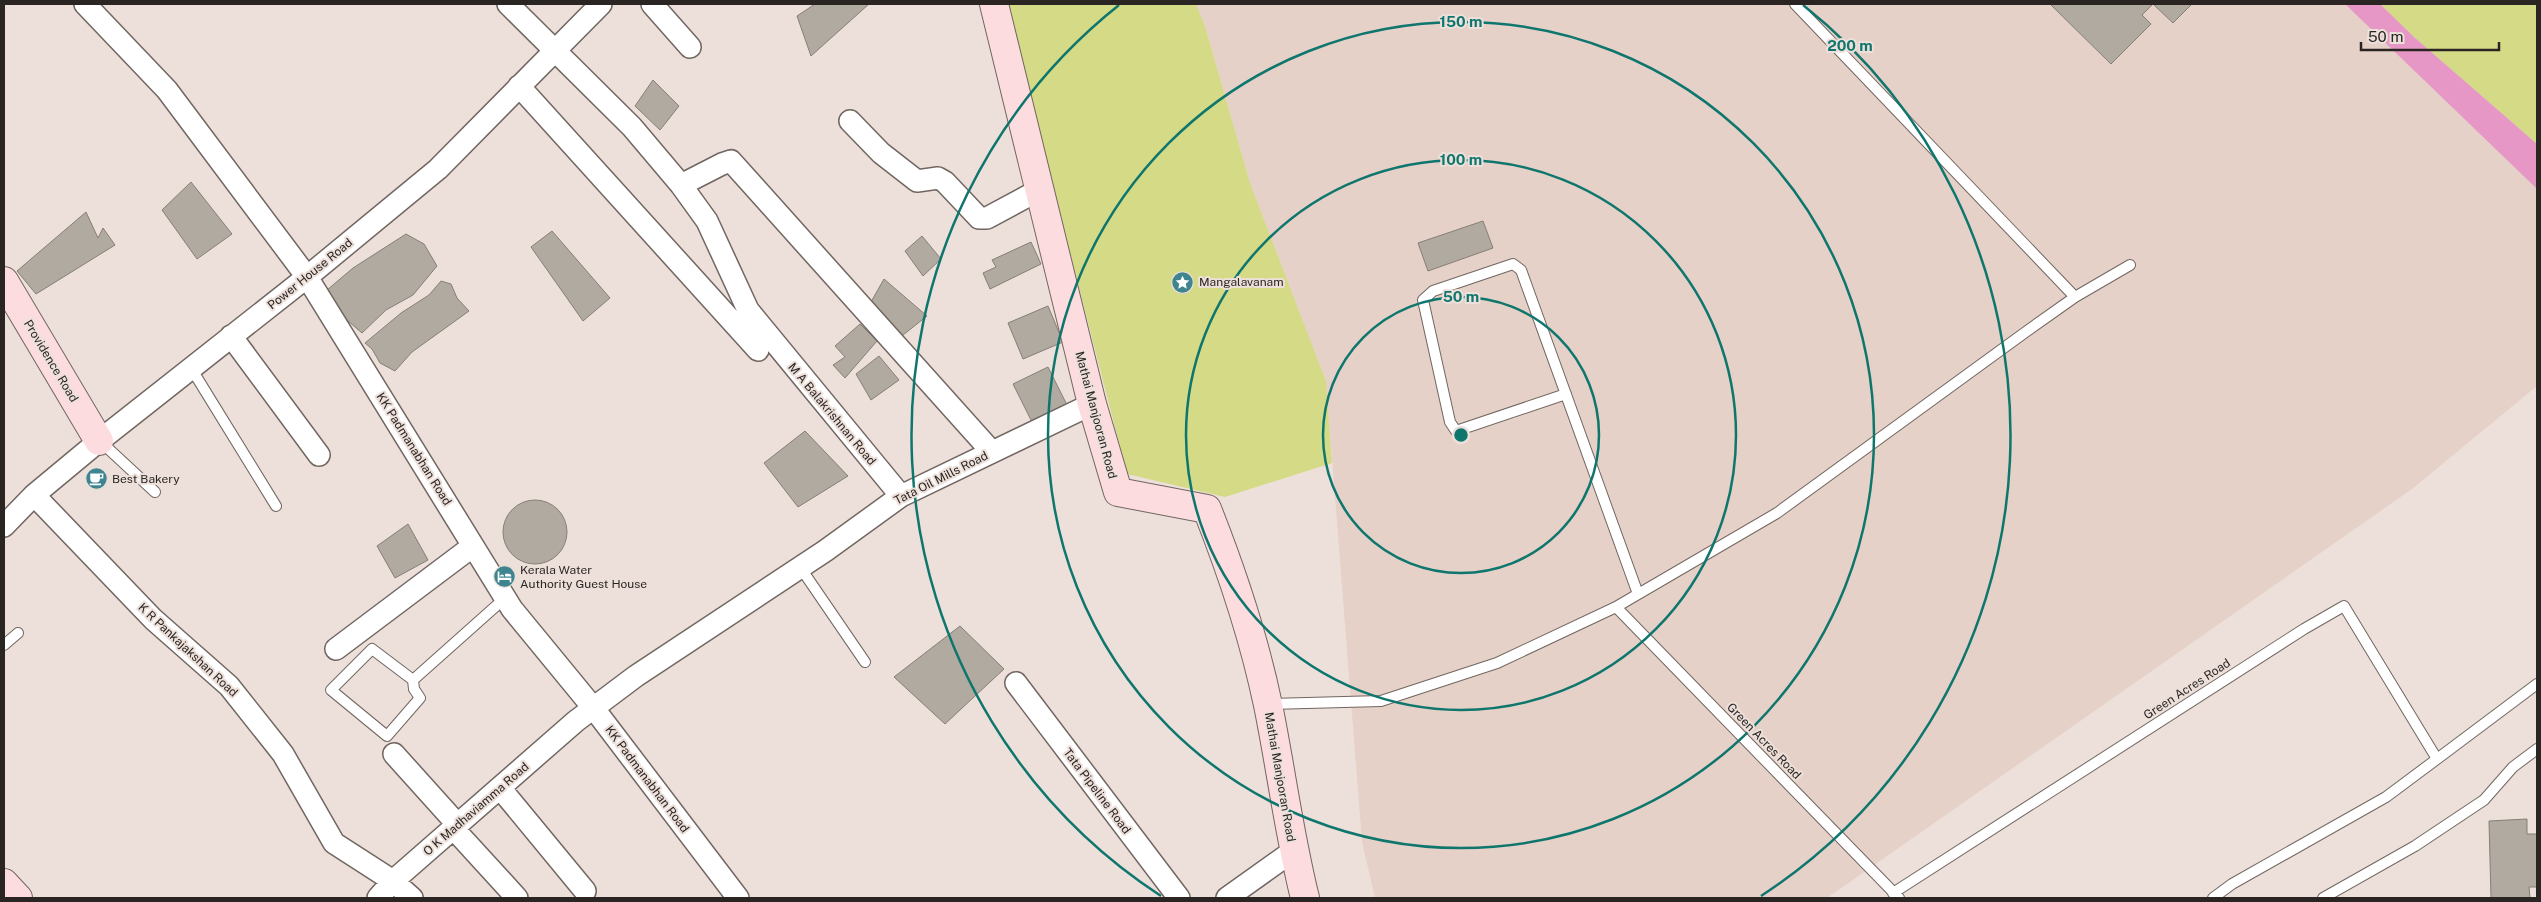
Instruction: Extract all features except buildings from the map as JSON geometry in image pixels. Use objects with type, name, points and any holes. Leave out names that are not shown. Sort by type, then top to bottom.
[{"type":"street","name":"KK Padmanabhan Road","points":[[85,4],[167,90],[307,277],[505,598],[578,693],[594,709],[738,898]]},
{"type":"street","points":[[508,4],[632,127],[681,185],[707,221],[761,341]]},
{"type":"street","name":"Power House Road","points":[[4,526],[34,495],[99,440],[307,277],[438,170],[601,4]]},
{"type":"street","points":[[652,4],[690,47]]},
{"type":"street","name":"Mathai Manjooran Road","points":[[994,4],[1092,404],[1118,492],[1207,509],[1252,640],[1268,704],[1293,851],[1305,898]]},
{"type":"street","points":[[519,86],[761,341]]},
{"type":"street","points":[[850,122],[880,153],[917,181],[938,178],[945,182],[979,218],[987,218],[1039,190]]},
{"type":"street","points":[[681,185],[731,161],[992,452]]},
{"type":"street","name":"Providence Road","points":[[4,281],[99,440]]},
{"type":"street","points":[[231,336],[319,455]]},
{"type":"street","name":"M A Balakrishnan Road","points":[[761,341],[901,496]]},
{"type":"street","name":"Tata Oil Mills Road","points":[[576,721],[644,671],[800,567],[901,496],[1092,404]]},
{"type":"street","name":"K R Pankajakshan Road","points":[[34,495],[153,619],[229,686],[282,754],[334,842],[393,881],[412,898]]},
{"type":"street","points":[[336,649],[473,546]]},
{"type":"street","name":"Tata Pipeline Road","points":[[1016,683],[1179,898]]},
{"type":"street","name":"O K Madhaviamma Road","points":[[378,898],[393,881],[576,721]]},
{"type":"street","points":[[394,754],[517,898]]},
{"type":"street","points":[[500,788],[584,891]]},
{"type":"street","points":[[1227,898],[1293,851]]},
{"type":"street","points":[[4,882],[18,898]]},
{"type":"lane","points":[[1795,4],[2075,298]]},
{"type":"lane","points":[[1566,394],[1456,431],[1450,422],[1423,300],[1433,291],[1513,264],[1521,270],[1566,394],[1638,594]]},
{"type":"lane","points":[[1268,704],[1381,701],[1497,663],[1616,607],[1777,513],[2075,298],[2130,265]]},
{"type":"lane","points":[[191,368],[276,506]]},
{"type":"lane","points":[[99,440],[154,492]]},
{"type":"lane","points":[[800,567],[865,662]]},
{"type":"lane","points":[[413,680],[505,598]]},
{"type":"lane","name":"Green Acres Road","points":[[1616,607],[1896,896],[2304,628],[2344,606],[2437,759]]},
{"type":"lane","points":[[4,645],[18,633]]},
{"type":"lane","points":[[372,648],[413,680],[414,689],[420,698],[387,736],[332,690],[372,648]]},
{"type":"lane","points":[[2213,898],[2232,884],[2386,797],[2537,684]]},
{"type":"lane","points":[[2323,898],[2415,846],[2484,800],[2512,767],[2537,749]]},
{"type":"shaded area","points":[[1196,4],[2345,4],[2537,189],[2537,386],[2412,489],[1827,898],[1375,898],[1362,842],[1326,381],[1250,183],[1205,26]]},
{"type":"shaded area","points":[[2345,4],[2380,4],[2414,37],[2537,144],[2537,189]]},
{"type":"green space","name":"Mangalavanam","points":[[1006,4],[1196,4],[1205,26],[1250,183],[1326,381],[1332,463],[1225,497],[1127,474]]},
{"type":"green space","points":[[2380,4],[2537,4],[2537,144],[2414,37]]},
{"type":"place","name":"Mangalavanam","points":[[1183,282]]},
{"type":"place","name":"Best Bakery","points":[[96,479]]},
{"type":"place","name":"Kerala Water Authority Guest House","points":[[504,577]]}]
